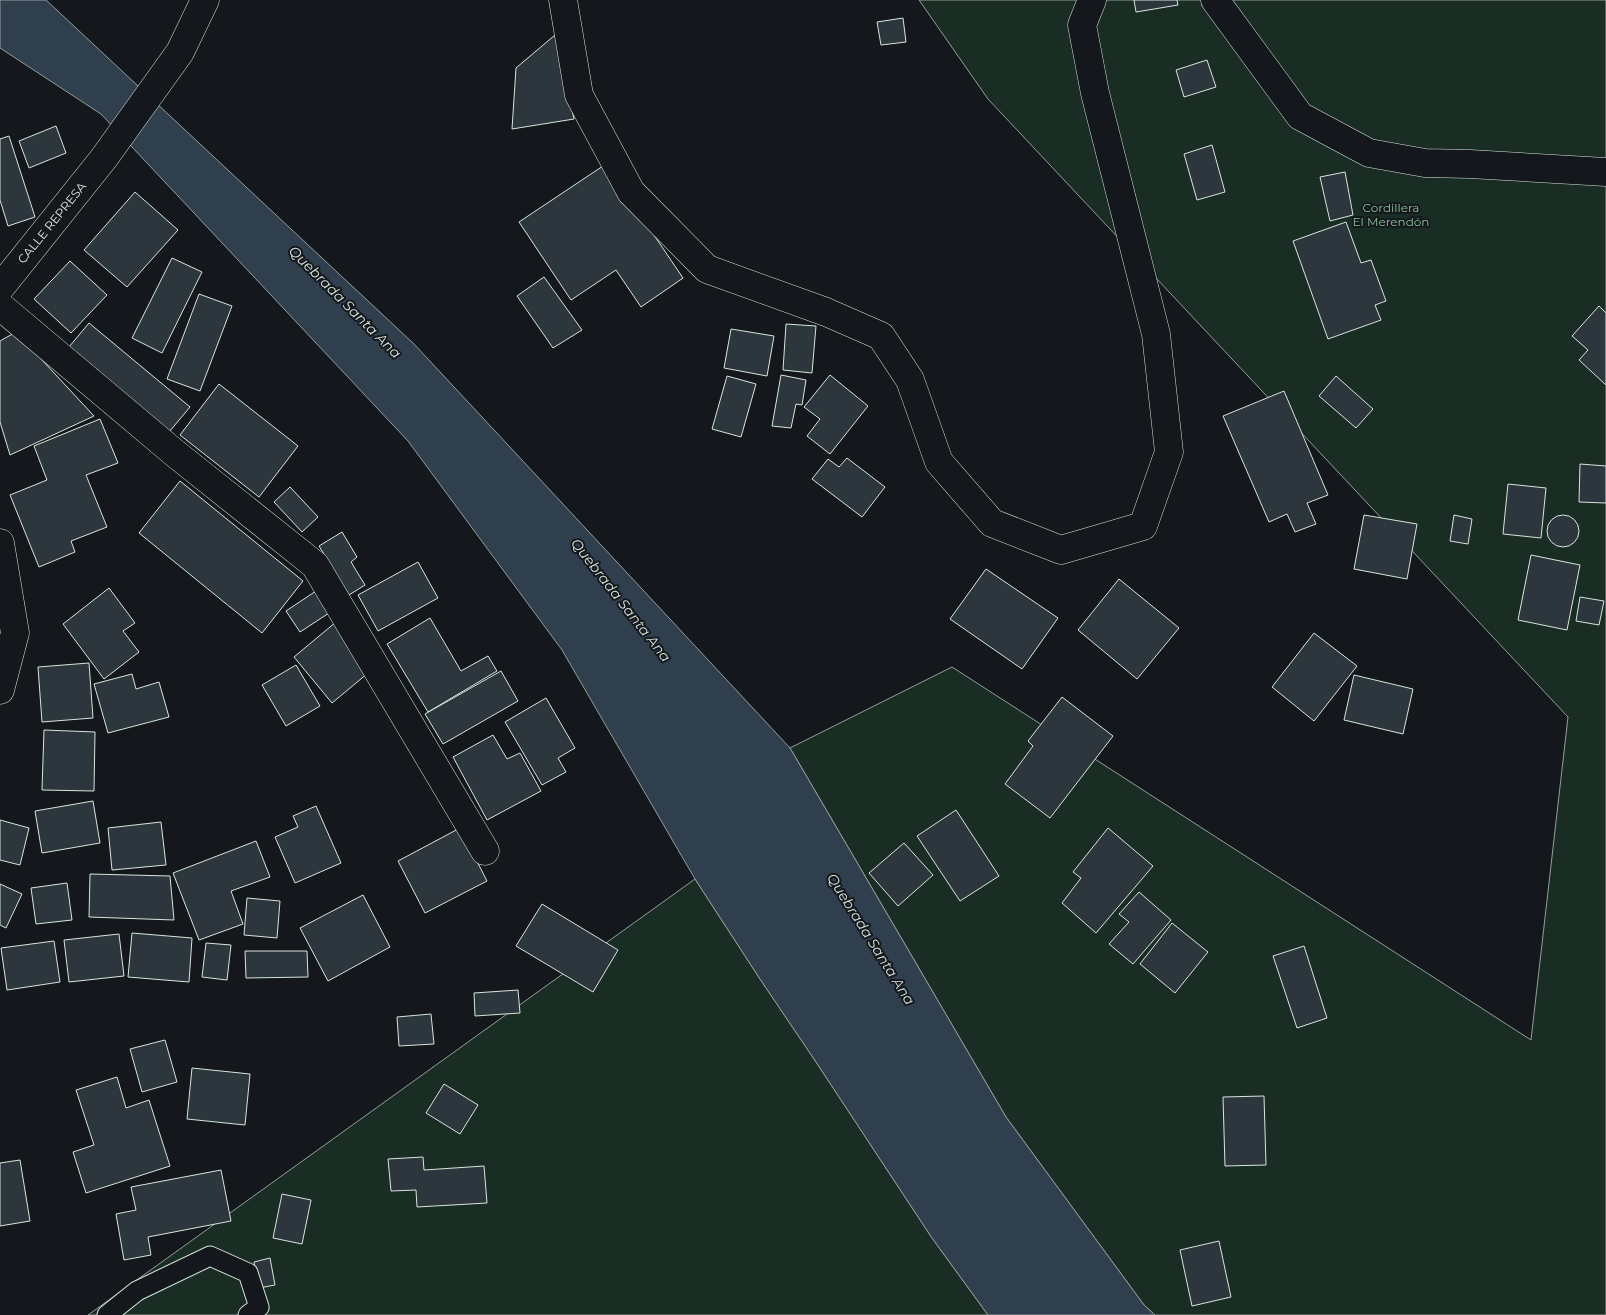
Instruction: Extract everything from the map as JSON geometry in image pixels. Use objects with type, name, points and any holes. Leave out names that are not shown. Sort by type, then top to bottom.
[{"type":"street","name":"CALLE REPRESA","points":[[0,288],[104,158],[180,52],[205,0]]},
{"type":"street","points":[[563,0],[579,95],[631,192],[706,269],[826,312],[881,336],[910,380],[939,462],[992,523],[1061,550],[1144,526],[1168,452],[1156,334],[1095,93],[1082,25],[1092,0]]},
{"type":"street","points":[[1215,0],[1300,116],[1369,153],[1425,163],[1606,172]]},
{"type":"street","points":[[0,306],[177,455],[315,565],[485,851]]},
{"type":"street","points":[[0,543],[16,633],[0,690]]},
{"type":"lane","points":[[107,1315],[137,1291],[210,1256],[248,1273],[259,1306],[248,1315]]},
{"type":"green space","name":"Cordillera El Merendón","points":[[919,0],[1606,0],[1606,1315],[1155,1315],[1144,1305],[1006,1117],[790,748],[952,667],[1531,1040],[1568,717],[988,99]]},
{"type":"green space","points":[[695,879],[932,1238],[988,1315],[88,1315]]},
{"type":"water","name":"Quebrada Santa Ana","points":[[0,0],[46,0],[414,344],[790,748],[1006,1117],[1144,1305],[1155,1315],[988,1315],[932,1238],[695,879],[562,650],[408,441],[101,114],[0,48]]},
{"type":"building","points":[[1134,0],[1177,0],[1178,5],[1136,12]]},
{"type":"building","points":[[903,18],[906,42],[881,45],[877,22]]},
{"type":"building","points":[[555,35],[574,119],[512,129],[516,68]]},
{"type":"building","points":[[1207,60],[1216,87],[1184,97],[1176,70]]},
{"type":"building","points":[[56,126],[66,153],[29,168],[19,141]]},
{"type":"building","points":[[9,136],[35,217],[8,226],[0,200],[0,139]]},
{"type":"building","points":[[1212,145],[1225,192],[1197,200],[1184,154]]},
{"type":"building","points":[[606,164],[683,278],[641,307],[616,270],[571,300],[519,222]]},
{"type":"building","points":[[1345,172],[1353,215],[1330,221],[1320,177]]},
{"type":"building","points":[[135,192],[178,230],[127,287],[84,250]]},
{"type":"building","points":[[1346,222],[1361,263],[1371,260],[1386,301],[1375,305],[1381,320],[1328,339],[1293,241]]},
{"type":"building","points":[[172,258],[202,272],[162,353],[132,338]]},
{"type":"building","points":[[70,261],[107,295],[71,333],[34,299]]},
{"type":"building","points":[[544,277],[582,330],[553,348],[517,296]]},
{"type":"building","points":[[199,294],[232,306],[200,391],[167,379]]},
{"type":"building","points":[[1599,306],[1606,313],[1606,385],[1579,360],[1588,350],[1572,336]]},
{"type":"building","points":[[89,323],[190,407],[169,432],[69,347]]},
{"type":"building","points":[[786,324],[816,326],[812,373],[783,370]]},
{"type":"building","points":[[731,329],[774,336],[767,376],[724,368]]},
{"type":"building","points":[[16,332],[94,416],[10,455],[0,422],[0,341]]},
{"type":"building","points":[[781,375],[806,380],[802,405],[796,404],[791,428],[772,426]]},
{"type":"building","points":[[830,375],[868,406],[830,454],[807,436],[820,419],[804,407]]},
{"type":"building","points":[[727,376],[756,384],[741,437],[712,429]]},
{"type":"building","points":[[1336,376],[1373,409],[1356,428],[1319,396]]},
{"type":"building","points":[[219,384],[298,446],[259,497],[180,435]]},
{"type":"building","points":[[1284,391],[1328,495],[1307,503],[1316,524],[1295,532],[1287,514],[1269,522],[1223,416]]},
{"type":"building","points":[[100,419],[118,463],[86,475],[107,527],[71,541],[75,552],[39,567],[10,495],[47,480],[34,446]]},
{"type":"building","points":[[847,458],[885,487],[862,517],[812,479],[828,459],[839,467]]},
{"type":"building","points":[[1580,464],[1606,466],[1606,503],[1579,502]]},
{"type":"building","points":[[180,481],[303,581],[262,633],[139,533]]},
{"type":"building","points":[[1508,484],[1546,488],[1541,538],[1503,534]]},
{"type":"building","points":[[290,487],[318,517],[302,532],[274,502]]},
{"type":"building","points":[[1364,515],[1417,524],[1407,579],[1354,569]]},
{"type":"building","points":[[1454,515],[1472,519],[1468,544],[1450,541]]},
{"type":"building","points":[[1563,515],[1569,516],[1574,520],[1578,525],[1578,537],[1574,542],[1569,546],[1563,547],[1557,546],[1552,542],[1548,537],[1547,531],[1548,525],[1552,520],[1557,516]]},
{"type":"building","points":[[342,532],[357,557],[351,562],[365,585],[349,595],[319,546]]},
{"type":"building","points":[[1531,555],[1580,565],[1567,630],[1518,620]]},
{"type":"building","points":[[418,562],[438,598],[378,631],[358,595]]},
{"type":"building","points":[[986,569],[1058,618],[1022,669],[950,619]]},
{"type":"building","points":[[1119,579],[1179,628],[1137,679],[1078,630]]},
{"type":"building","points":[[109,588],[135,623],[123,631],[139,652],[104,679],[63,624]]},
{"type":"building","points":[[316,591],[329,613],[300,632],[286,611]]},
{"type":"building","points":[[1580,597],[1604,601],[1599,625],[1576,621]]},
{"type":"building","points":[[430,618],[461,671],[488,656],[497,671],[428,712],[387,644]]},
{"type":"building","points":[[336,622],[374,668],[332,703],[294,657]]},
{"type":"building","points":[[1314,633],[1357,666],[1314,721],[1272,687]]},
{"type":"building","points":[[89,663],[93,718],[42,722],[38,667]]},
{"type":"building","points":[[296,665],[320,706],[286,726],[262,685]]},
{"type":"building","points":[[501,671],[518,701],[443,744],[425,714]]},
{"type":"building","points":[[132,674],[136,689],[159,682],[169,717],[108,733],[94,684]]},
{"type":"building","points":[[1354,675],[1413,689],[1403,734],[1344,720]]},
{"type":"building","points":[[1062,697],[1113,736],[1050,818],[1005,784],[1033,746],[1028,741]]},
{"type":"building","points":[[546,698],[575,748],[558,758],[566,772],[542,785],[505,722]]},
{"type":"building","points":[[44,730],[95,732],[94,791],[42,790]]},
{"type":"building","points":[[493,735],[507,759],[520,753],[541,791],[487,820],[453,757]]},
{"type":"building","points":[[93,801],[100,843],[42,853],[35,811]]},
{"type":"building","points":[[316,806],[341,863],[295,883],[275,837],[298,827],[293,816]]},
{"type":"building","points":[[956,810],[999,876],[960,901],[917,836]]},
{"type":"building","points":[[0,820],[29,828],[20,865],[0,860]]},
{"type":"building","points":[[161,822],[166,865],[112,870],[108,828]]},
{"type":"building","points":[[460,828],[487,881],[425,913],[398,861]]},
{"type":"building","points":[[1108,828],[1153,866],[1096,933],[1062,903],[1081,878],[1073,872]]},
{"type":"building","points":[[256,841],[270,877],[231,891],[243,924],[199,940],[173,873]]},
{"type":"building","points":[[904,843],[933,875],[898,906],[869,873]]},
{"type":"building","points":[[90,874],[170,876],[174,920],[89,917]]},
{"type":"building","points":[[67,883],[72,920],[36,924],[31,888]]},
{"type":"building","points":[[0,884],[22,894],[6,928],[0,925]]},
{"type":"building","points":[[1139,892],[1171,920],[1133,964],[1109,944],[1129,922],[1119,914]]},
{"type":"building","points":[[363,895],[390,947],[328,981],[300,928]]},
{"type":"building","points":[[247,898],[280,901],[277,938],[244,935]]},
{"type":"building","points":[[542,904],[618,950],[593,992],[516,946]]},
{"type":"building","points":[[1172,923],[1208,952],[1175,993],[1140,964]]},
{"type":"building","points":[[132,933],[192,938],[189,982],[128,977]]},
{"type":"building","points":[[119,934],[124,976],[69,982],[64,940]]},
{"type":"building","points":[[54,941],[60,982],[7,990],[1,948]]},
{"type":"building","points":[[206,943],[231,945],[227,980],[202,977]]},
{"type":"building","points":[[1304,946],[1327,1018],[1297,1028],[1273,956]]},
{"type":"building","points":[[245,951],[307,951],[308,977],[246,978]]},
{"type":"building","points":[[518,990],[520,1013],[475,1016],[474,993]]},
{"type":"building","points":[[431,1014],[434,1044],[399,1046],[397,1017]]},
{"type":"building","points":[[165,1040],[177,1082],[142,1092],[130,1049]]},
{"type":"building","points":[[192,1068],[250,1074],[245,1125],[187,1119]]},
{"type":"building","points":[[117,1077],[126,1108],[149,1100],[170,1166],[86,1193],[73,1152],[94,1145],[76,1090]]},
{"type":"building","points":[[444,1084],[478,1105],[460,1134],[426,1113]]},
{"type":"building","points":[[1264,1096],[1266,1165],[1225,1166],[1223,1097]]},
{"type":"building","points":[[423,1157],[424,1170],[484,1166],[487,1203],[417,1207],[416,1190],[391,1191],[388,1159]]},
{"type":"building","points":[[20,1160],[30,1221],[0,1226],[0,1163]]},
{"type":"building","points":[[221,1170],[231,1221],[148,1237],[151,1255],[124,1260],[116,1214],[136,1210],[131,1187]]},
{"type":"building","points":[[282,1194],[311,1200],[302,1244],[273,1238]]},
{"type":"building","points":[[1219,1241],[1231,1297],[1192,1306],[1180,1250]]},
{"type":"building","points":[[270,1258],[275,1285],[259,1288],[254,1262]]}]
